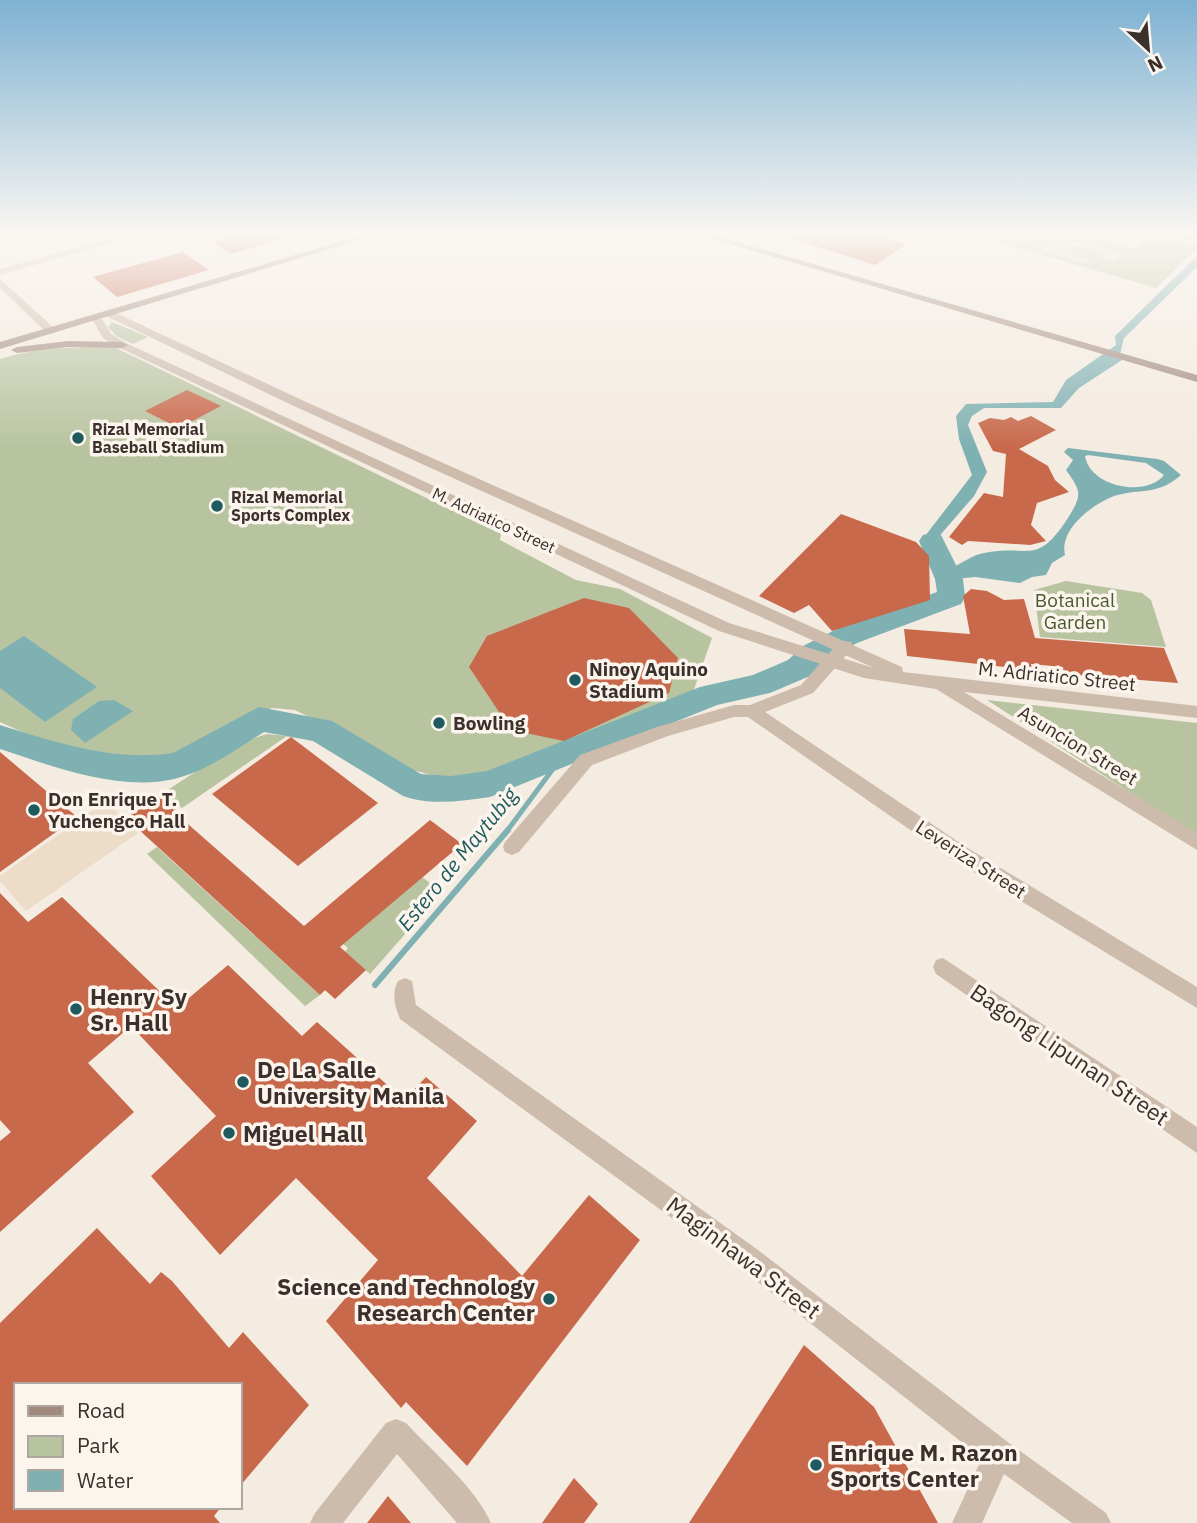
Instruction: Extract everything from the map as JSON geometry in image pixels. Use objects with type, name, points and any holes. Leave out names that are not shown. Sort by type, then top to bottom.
[{"type":"main road","points":[[3,350],[50,330],[141,306]]},
{"type":"main road","points":[[951,306],[1197,379]]},
{"type":"main road","points":[[3,350],[84,328],[97,319]]},
{"type":"main road","points":[[3,350],[68,344],[121,345]]},
{"type":"street","points":[[25,306],[50,330]]},
{"type":"street","name":"M. Adriatico Street","points":[[112,315],[300,404],[912,678]]},
{"type":"street","name":"M. Adriatico Street","points":[[97,319],[107,336],[121,345],[724,627],[864,672],[937,684],[1197,712]]},
{"type":"street","points":[[512,847],[586,760],[663,731],[734,711],[751,711],[807,689],[829,659],[844,646]]},
{"type":"street","name":"Asuncion Street","points":[[937,684],[1197,842]]},
{"type":"street","name":"Leveriza Street","points":[[751,711],[959,853],[1197,998]]},
{"type":"street","name":"Bagong Lipunan Street","points":[[943,967],[1197,1141]]},
{"type":"street","name":"Maginhawa Street","points":[[405,989],[404,1001],[408,1012],[749,1259],[999,1453],[1096,1523]]},
{"type":"street","points":[[326,1523],[396,1433],[476,1523]]},
{"type":"street","points":[[967,1523],[999,1453]]},
{"type":"green space","points":[[112,322],[148,337],[133,344],[116,336],[108,327]]},
{"type":"green space","name":"Rizal Memorial Sports Complex","points":[[114,347],[501,534],[500,540],[576,580],[620,589],[712,638],[693,692],[491,773],[446,779],[413,770],[295,710],[272,708],[254,714],[177,763],[49,744],[0,722],[0,359],[42,350]]},
{"type":"green space","name":"Botanical Garden","points":[[1066,581],[1142,593],[1151,600],[1166,647],[1040,637],[1034,590]]},
{"type":"green space","points":[[987,700],[1197,723],[1197,836]]},
{"type":"green space","points":[[267,734],[287,736],[182,808],[163,793],[240,743]]},
{"type":"green space","points":[[157,847],[320,995],[305,1006],[147,854]]},
{"type":"green space","points":[[422,877],[442,892],[370,974],[345,952],[348,948],[343,944]]},
{"type":"shaded area","points":[[106,801],[138,833],[26,911],[0,881],[0,876]]},
{"type":"water","points":[[1146,306],[1157,306],[1124,338],[1119,358],[1122,360],[1079,388],[1061,408],[984,408],[972,416],[968,425],[987,472],[974,496],[935,541],[939,551],[954,567],[980,554],[1031,550],[1048,543],[1068,518],[1078,499],[1075,484],[1066,470],[1073,460],[1064,452],[1068,448],[1157,459],[1164,461],[1181,475],[1173,482],[1156,489],[1114,496],[1088,511],[1067,536],[1065,555],[1052,563],[1046,575],[1032,577],[1020,583],[975,577],[944,580],[922,540],[972,475],[959,439],[956,416],[966,404],[1053,402],[1066,380],[1116,345],[1115,336]],"holes":[[[1085,456],[1146,463],[1164,475],[1145,486],[1120,486],[1097,475],[1089,467]]]},
{"type":"water","points":[[24,636],[97,687],[45,722],[0,688],[0,651]]},
{"type":"water","points":[[114,700],[133,711],[85,743],[71,730],[73,719],[99,701]]},
{"type":"building","points":[[187,390],[221,406],[179,428],[145,411]]},
{"type":"building","points":[[1031,416],[1056,430],[1019,449],[1048,466],[1055,480],[1069,492],[1037,503],[1031,525],[1046,541],[1030,545],[968,541],[962,545],[949,537],[984,493],[1003,497],[1006,454],[993,451],[978,423],[990,418],[1004,420],[1011,417],[1018,421]]},
{"type":"building","points":[[841,514],[916,542],[929,556],[930,600],[832,631],[809,605],[794,613],[759,596]]},
{"type":"building","points":[[971,589],[987,591],[1004,600],[1024,599],[1035,638],[1164,648],[1178,683],[1064,674],[1063,667],[1031,664],[1032,670],[907,656],[904,629],[970,634],[963,596]]},
{"type":"building","name":"Ninoy Aquino Stadium","points":[[584,598],[629,608],[678,658],[669,693],[564,741],[511,730],[469,667],[487,636]]},
{"type":"building","points":[[291,737],[378,803],[298,866],[212,794]]},
{"type":"building","name":"Don Enrique T. Yuchengco Hall","points":[[0,752],[77,817],[0,872]]},
{"type":"building","points":[[163,793],[179,807],[173,811],[304,926],[430,820],[462,844],[340,947],[366,970],[335,999],[325,990],[320,995],[126,818]]},
{"type":"building","points":[[0,893],[28,922],[62,897],[177,1008],[228,965],[302,1036],[317,1022],[404,1100],[426,1077],[477,1121],[427,1178],[522,1276],[589,1195],[640,1240],[467,1466],[406,1402],[401,1408],[326,1321],[378,1260],[296,1178],[220,1255],[151,1176],[216,1116],[131,1026],[88,1063],[134,1112],[0,1232],[0,1141],[11,1132],[0,1120]]},
{"type":"building","points":[[97,1228],[150,1284],[161,1272],[172,1281],[229,1348],[243,1332],[309,1405],[242,1484],[242,1383],[14,1383],[14,1509],[219,1509],[214,1516],[220,1523],[0,1523],[0,1323]]},
{"type":"building","name":"Enrique M. Razon Sports Center","points":[[804,1345],[874,1407],[938,1523],[689,1523]]},
{"type":"building","points":[[574,1478],[598,1504],[584,1523],[542,1523]]},
{"type":"building","points":[[388,1496],[411,1523],[367,1523]]},
{"type":"waterway","points":[[0,737],[87,761],[112,766],[157,769],[197,757],[259,719],[321,730],[415,787],[451,789],[490,784],[711,695],[759,685],[799,668],[814,653],[847,636],[951,597],[947,572],[932,541]]},
{"type":"waterway","name":"Estero de Maytubig","points":[[507,831],[564,754]]},
{"type":"waterway","name":"Estero de Maytubig","points":[[375,985],[508,830]]},
{"type":"place","name":"Rizal Memorial Baseball Stadium","points":[[78,438]]},
{"type":"place","name":"Rizal Memorial Sports Complex","points":[[217,506]]},
{"type":"place","name":"Ninoy Aquino Stadium","points":[[575,680]]},
{"type":"place","name":"Bowling","points":[[439,723]]},
{"type":"place","name":"Don Enrique T. Yuchengco Hall","points":[[34,810]]},
{"type":"place","name":"Henry Sy Sr. Hall","points":[[76,1009]]},
{"type":"place","name":"De La Salle University Manila","points":[[243,1082]]},
{"type":"place","name":"Miguel Hall","points":[[229,1133]]},
{"type":"place","name":"Science and Technology Research Center","points":[[549,1299]]},
{"type":"place","name":"Enrique M. Razon Sports Center","points":[[816,1465]]}]
